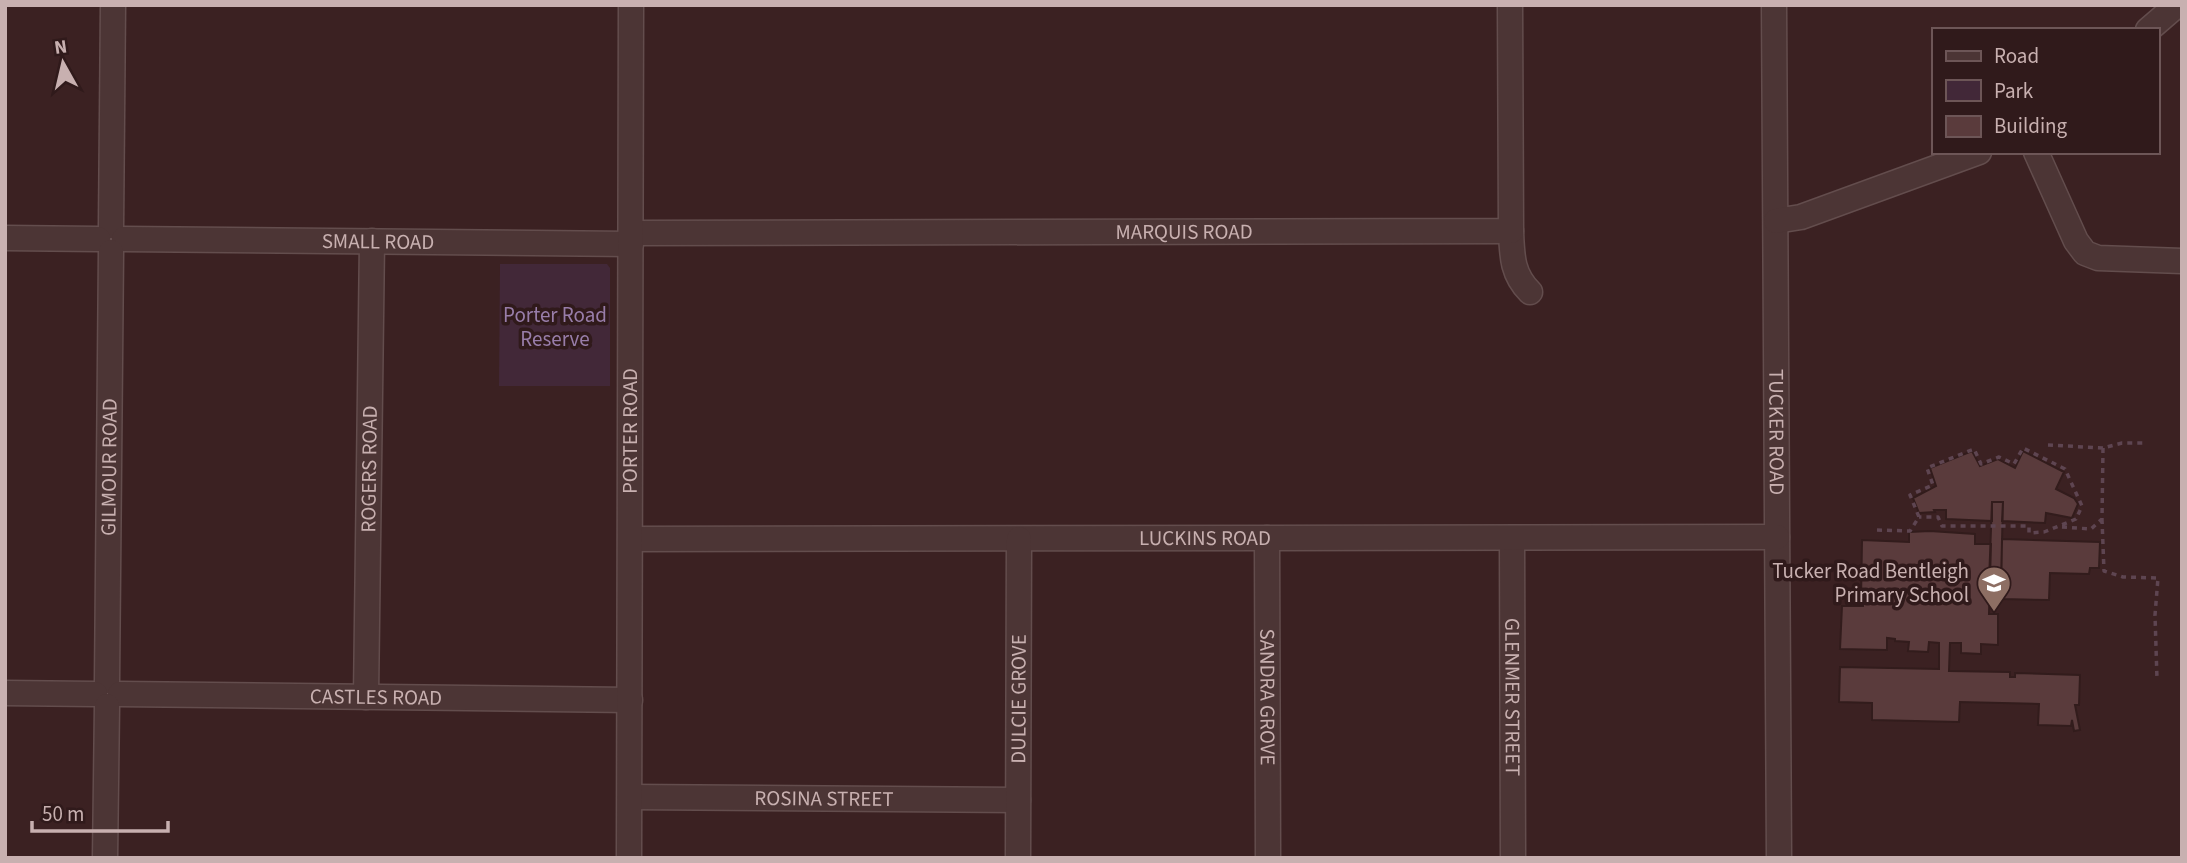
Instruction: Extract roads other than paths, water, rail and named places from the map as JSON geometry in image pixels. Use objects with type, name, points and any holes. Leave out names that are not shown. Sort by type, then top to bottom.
[{"type":"street","name":"GILMOUR ROAD","points":[[105,858],[113,5]]},
{"type":"street","name":"PORTER ROAD","points":[[629,858],[631,5]]},
{"type":"street","points":[[1510,5],[1513,266],[1521,283],[1530,292]]},
{"type":"street","name":"TUCKER ROAD","points":[[1774,5],[1779,858]]},
{"type":"street","points":[[2150,28],[2177,5]]},
{"type":"street","points":[[1776,221],[1801,217],[1974,154]]},
{"type":"street","points":[[2037,154],[2085,253],[2107,259],[2182,261]]},
{"type":"street","name":"MARQUIS ROAD","points":[[631,238],[1511,231]]},
{"type":"street","name":"SMALL ROAD","points":[[5,238],[372,241],[631,238]]},
{"type":"street","name":"ROGERS ROAD","points":[[366,697],[372,241]]},
{"type":"street","name":"GLENMER STREET","points":[[1512,537],[1513,858]]},
{"type":"street","name":"LUCKINS ROAD","points":[[631,539],[1777,537]]},
{"type":"street","name":"SANDRA GROVE","points":[[1268,538],[1268,858]]},
{"type":"street","name":"DULCIE GROVE","points":[[1018,858],[1019,539]]},
{"type":"street","name":"CASTLES ROAD","points":[[5,693],[630,699]]},
{"type":"street","name":"ROSINA STREET","points":[[630,797],[1018,800]]},
{"type":"place","name":"Tucker Road Bentleigh Primary School","points":[[1994,613]]},
{"type":"park label","name":"Porter Road Reserve","points":[[555,327]]}]
